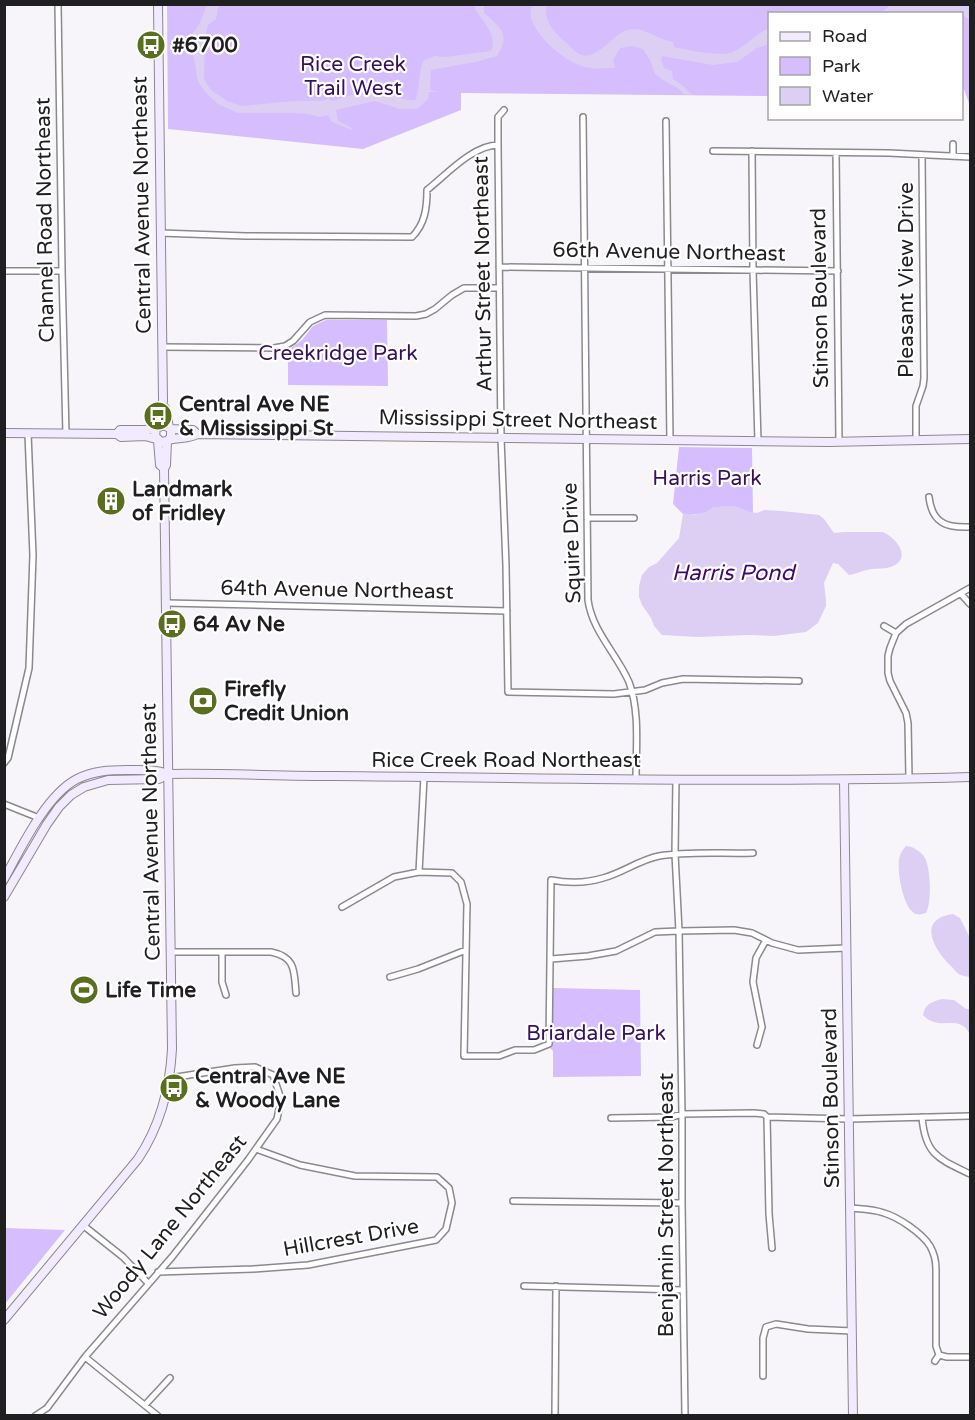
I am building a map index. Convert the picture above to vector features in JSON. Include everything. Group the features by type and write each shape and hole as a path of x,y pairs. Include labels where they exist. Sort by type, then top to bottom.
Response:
{"street":[{"name":"Channel Road Northeast","path":"58,4 66,434"},
{"name":"Central Avenue Northeast","path":"157,427 162,405 158,4"},
{"name":"Arthur Street Northeast","path":"504,110 498,117 498,145 501,438 508,692 614,694 632,692"},
{"name":"Squire Drive","path":"583,117 588,592 590,612 628,680 632,692 636,714 636,779"},
{"path":"666,121 670,441"},
{"path":"953,144 953,156"},
{"path":"160,233 412,237 420,229 427,207 427,190 476,152 491,145 498,145"},
{"path":"713,151 970,157"},
{"path":"752,152 758,442"},
{"name":"Stinson Boulevard","path":"836,153 839,442"},
{"name":"Pleasant View Drive","path":"916,440 916,406 924,378 922,155"},
{"name":"66th Avenue Northeast","path":"499,267 838,271"},
{"path":"4,271 62,271"},
{"path":"162,347 274,348 285,346 293,341 310,322 325,315 416,316 435,309 464,288 499,288"},
{"name":"Central Avenue Northeast","path":"162,405 165,408 170,428"},
{"path":"164,425 170,428 172,435 163,440 154,433 157,427 164,425"},
{"name":"Mississippi Street Northeast","path":"117,434 120,430 145,430 157,427"},
{"name":"Mississippi Street Northeast","path":"170,428 193,430 197,434"},
{"name":"Mississippi Street Northeast","path":"4,433 117,434 121,437 146,436 163,440 193,437 197,434 758,442 970,439"},
{"path":"4,763 8,758 29,668 33,555 28,434"},
{"name":"Central Avenue Northeast","path":"4,1320 84,1226 143,1151 159,1116 170,1078 172,1049 164,468 160,465 163,440"},
{"path":"929,497 931,511 939,520 949,525 970,527"},
{"path":"587,518 634,518"},
{"path":"909,778 909,733 906,713 888,673 888,656 896,633 906,624 970,588"},
{"path":"962,594 970,604"},
{"name":"64th Avenue Northeast","path":"166,603 507,611"},
{"path":"884,626 896,633"},
{"path":"632,692 683,679 799,681"},
{"name":"Rice Creek Road Northeast","path":"4,879 39,818 65,787 87,775 110,770 158,770 168,774 636,779 844,780 970,777"},
{"name":"Rice Creek Road Northeast","path":"4,897 47,824 65,800 84,787 108,780 159,779 168,774"},
{"path":"419,872 424,777"},
{"name":"Benjamin Street Northeast","path":"676,779 675,854 679,931 685,1416"},
{"name":"Stinson Boulevard","path":"844,780 853,1416"},
{"path":"4,804 39,818"},
{"path":"342,907 394,877 419,872 452,873 461,882 467,904 464,1056 499,1056 515,1050 534,1050 549,1044 551,880 558,882 603,878 657,856 753,854"},
{"path":"551,959 616,951 655,932 679,931 734,930 752,933 798,950 846,948"},
{"path":"757,1045 762,1027 753,982 756,958 766,940"},
{"path":"390,977 418,969 466,950"},
{"path":"170,952 271,952 282,954 290,960 296,993"},
{"path":"222,952 222,982 226,995"},
{"name":"Woody Lane Northeast","path":"35,1416 47,1408 85,1357 172,1257 277,1119 281,1099 273,1075 255,1067 170,1078"},
{"path":"611,1118 754,1113 764,1114 767,1117 849,1119 970,1116"},
{"path":"767,1117 772,1248"},
{"path":"922,1117 924,1136 934,1152 946,1162 970,1174"},
{"name":"Hillcrest Drive","path":"159,1272 308,1265 436,1240 446,1229 452,1203 449,1188 437,1177 355,1176 300,1165 256,1149"},
{"path":"513,1202 682,1203"},
{"path":"850,1208 886,1213 912,1229 930,1246 936,1261 936,1346 939,1355"},
{"path":"84,1226 123,1257 148,1283"},
{"path":"524,1286 683,1290"},
{"path":"555,1416 556,1286"},
{"path":"763,1376 766,1327 776,1324 808,1329 852,1331"},
{"path":"939,1355 970,1357"},
{"path":"935,1361 939,1355"},
{"path":"85,1357 158,1416"},
{"path":"145,1405 170,1378"}],"green space":[{"name":"Rice Creek Trail West","path":"167,5 891,5 883,12 768,12 768,96 461,93 461,110 363,149 168,129"},
{"path":"963,15 970,19 970,106 964,89"},
{"name":"Creekridge Park","path":"326,320 387,320 388,386 288,385 288,350 302,340 313,326"},
{"name":"Harris Park","path":"679,447 752,448 753,513 742,509 714,507 706,513 683,514 673,504"},
{"name":"Briardale Park","path":"553,988 640,990 641,1076 553,1077 553,1051 550,1048 553,1043"},
{"path":"4,1228 65,1230 5,1304"}],"water":[{"path":"207,5 219,5 216,19 208,25 205,37 204,79 211,90 227,101 242,106 329,99 332,101 368,92 379,92 415,100 424,60 435,56 446,57 491,51 493,40 491,34 475,9 475,5 484,5 484,13 499,27 504,37 497,56 431,70 430,90 439,92 429,92 428,99 417,109 400,109 375,101 336,110 338,121 352,130 332,122 328,115 319,117 294,113 238,113 218,104 198,82 193,52 193,33"},
{"path":"532,5 547,5 546,14 551,26 574,51 583,55 596,52 616,36 634,29 673,42 674,47 721,54 733,52 768,29 768,44 757,48 737,62 713,65 662,56 664,68 672,71 673,79 692,95 684,94 655,74 643,49 633,46 620,48 613,60 615,68 590,68 567,59 545,40 534,25"},
{"path":"891,5 970,5 970,19 963,15 963,12 883,12"},
{"name":"Harris Pond","path":"714,507 734,507 754,513 764,510 819,515 834,533 883,532 899,545 902,556 895,565 887,568 870,569 849,575 838,564 833,563 824,583 826,606 818,623 806,632 774,636 662,635 654,626 639,597 642,575 649,567 657,563 679,538 683,514 699,514"},
{"path":"906,846 921,853 926,859 930,892 926,913 916,914 911,911 904,898 899,859"},
{"path":"953,914 960,918 970,938 970,977 958,974 934,944 932,928 935,922"},
{"path":"942,999 954,1000 966,1009 970,1009 970,1035 961,1025 936,1022 923,1015 929,1004"}],"place":[{"name":"#6700","path":"151,45"},
{"name":"Central Ave NE & Mississippi St","path":"158,416"},
{"name":"Landmark of Fridley","path":"111,501"},
{"name":"64 Av Ne","path":"172,624"},
{"name":"Firefly Credit Union","path":"203,701"},
{"name":"Life Time","path":"84,990"},
{"name":"Central Ave NE & Woody Lane","path":"174,1088"}]}
